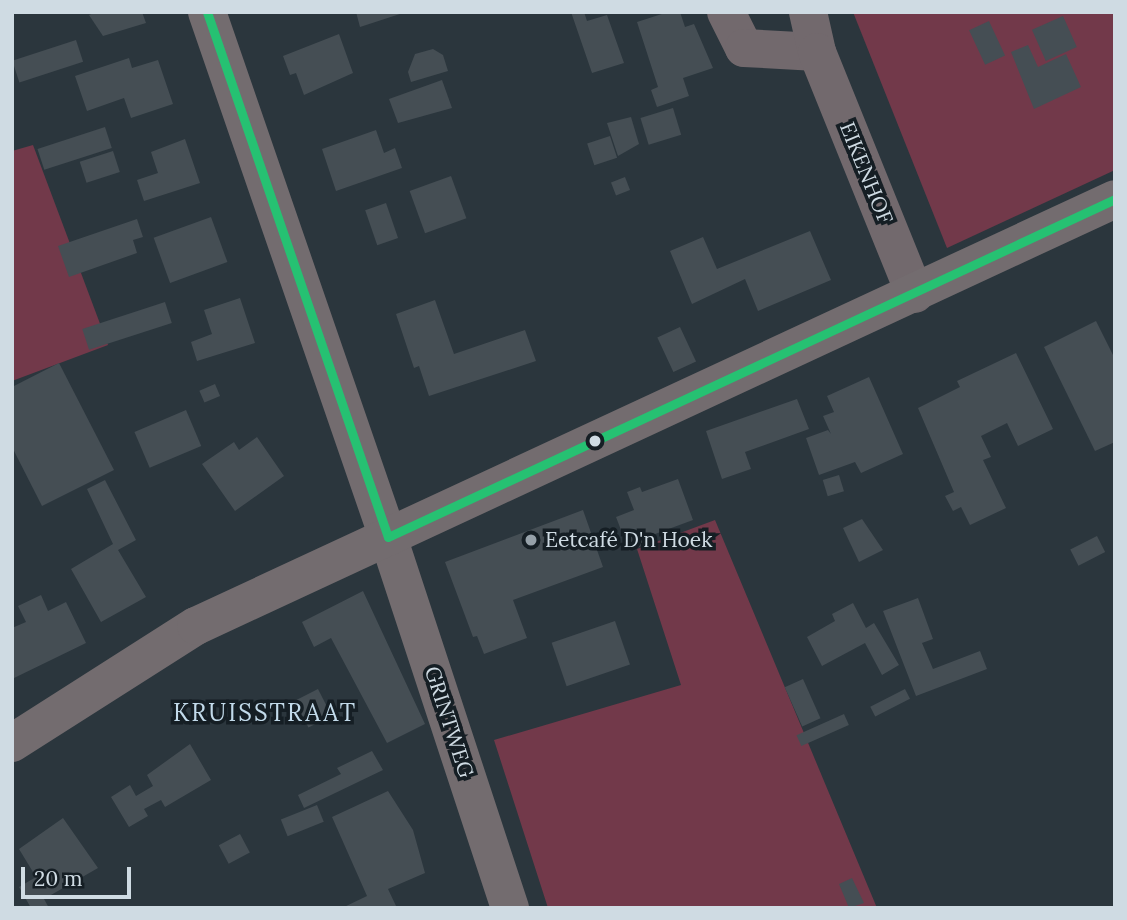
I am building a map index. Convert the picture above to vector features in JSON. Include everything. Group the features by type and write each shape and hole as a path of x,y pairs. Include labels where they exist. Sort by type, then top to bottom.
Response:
{"street":[{"name":"GRINTWEG","path":"207,12 388,537 510,908"},
{"path":"726,12 744,48 817,52"},
{"name":"EIKENHOF","path":"808,12 817,52 915,294"},
{"path":"12,743 196,626 1115,199"}],"shaded area":[{"path":"853,12 1115,12 1115,170 947,248"},
{"path":"33,145 108,345 12,381 12,151"},
{"path":"715,520 877,908 548,908 494,740 681,685 637,549"}],"building":[{"path":"96,12 142,12 146,23 103,36 89,15"},
{"path":"356,12 403,12 403,13 360,27"},
{"path":"571,12 584,12 587,21 607,15 624,63 592,73"},
{"path":"668,12 680,12 685,27 694,24 713,68 683,78 689,96 657,107 651,90 658,87 637,22"},
{"path":"1063,16 1077,47 1046,61 1032,30"},
{"path":"989,21 1005,55 985,65 969,30"},
{"path":"339,34 353,73 304,95 296,73 290,75 283,56"},
{"path":"76,40 83,62 19,83 12,61"},
{"path":"1028,45 1038,67 1066,54 1081,87 1034,109 1011,52"},
{"path":"433,49 443,55 448,71 411,82 408,72 415,54"},
{"path":"129,58 132,68 158,60 173,104 131,118 124,98 87,111 75,76"},
{"path":"442,80 452,108 398,123 389,99"},
{"path":"673,108 681,135 649,145 640,118"},
{"path":"631,117 639,144 618,156 607,123"},
{"path":"105,127 112,148 44,170 37,149"},
{"path":"376,130 384,153 395,148 402,168 336,191 322,149"},
{"path":"610,136 617,158 594,165 587,143"},
{"path":"185,139 200,183 144,201 137,180 158,173 151,152"},
{"path":"113,151 120,172 87,183 80,162"},
{"path":"451,176 466,218 425,233 410,191"},
{"path":"625,177 630,190 616,195 611,182"},
{"path":"386,203 398,238 377,245 365,210"},
{"path":"211,217 227,262 170,283 154,238"},
{"path":"137,219 143,237 133,240 137,253 69,277 58,246"},
{"path":"810,231 831,280 758,311 745,279 692,304 670,251 703,237 717,269"},
{"path":"240,298 255,343 197,361 191,342 212,334 204,310"},
{"path":"435,300 454,354 525,330 536,361 429,396 419,366 414,368 396,314"},
{"path":"165,302 172,323 89,350 82,329"},
{"path":"1096,321 1115,359 1115,442 1095,451 1044,347"},
{"path":"680,327 696,361 673,372 657,338"},
{"path":"1016,353 1053,429 1018,446 1007,423 981,436 991,457 983,460 1006,508 970,525 961,507 953,511 945,496 954,492 918,408 960,387 957,381"},
{"path":"59,363 114,470 42,506 12,447 12,387"},
{"path":"869,377 903,454 861,473 855,462 819,475 806,438 828,430 831,434 823,416 834,412 827,396"},
{"path":"215,384 220,396 204,403 199,391"},
{"path":"797,399 809,429 745,452 751,469 722,479 706,431"},
{"path":"186,410 201,446 150,468 134,432"},
{"path":"257,437 284,476 235,511 202,464 234,442 239,450"},
{"path":"839,475 844,491 828,496 823,480"},
{"path":"678,479 693,520 647,537 649,543 629,551 616,517 634,510 627,492 640,487 642,492"},
{"path":"105,480 136,540 118,550 146,597 101,622 71,569 113,544 87,489"},
{"path":"583,510 603,567 513,600 527,638 484,654 477,636 473,637 445,562"},
{"path":"862,519 883,550 859,562 843,528"},
{"path":"1097,536 1105,552 1078,566 1070,550"},
{"path":"363,591 425,724 387,743 331,638 314,647 302,622"},
{"path":"41,595 48,611 66,602 86,643 12,679 12,628 26,622 18,606"},
{"path":"918,598 933,639 922,643 933,669 980,651 987,669 916,696 883,611"},
{"path":"853,603 866,628 874,623 899,665 882,675 865,643 822,666 807,637 835,621 832,614"},
{"path":"615,621 630,664 567,686 552,643"},
{"path":"803,679 820,718 802,726 785,687"},
{"path":"318,689 332,716 308,728 295,701"},
{"path":"905,689 910,699 875,717 870,707"},
{"path":"844,714 849,725 801,746 796,735"},
{"path":"190,744 211,780 165,807 161,800 144,809 148,816 129,827 111,797 130,785 136,796 153,786 147,775"},
{"path":"372,751 383,770 304,808 298,795 341,774 337,768"},
{"path":"388,791 413,830 425,873 388,889 397,908 342,908 367,896 332,817"},
{"path":"317,805 324,822 288,836 281,820"},
{"path":"63,818 98,868 44,899 49,908 31,908 19,887 36,877 19,849"},
{"path":"240,834 250,853 229,864 219,845"},
{"path":"852,878 864,903 849,908 839,884"}],"transit line":[{"path":"207,12 388,537"},
{"path":"388,537 1115,199"}],"place":[{"name":"Eetcafé D'n Hoek","path":"531,540"}],"district":[{"name":"KRUISSTRAAT","path":"265,713"}]}
